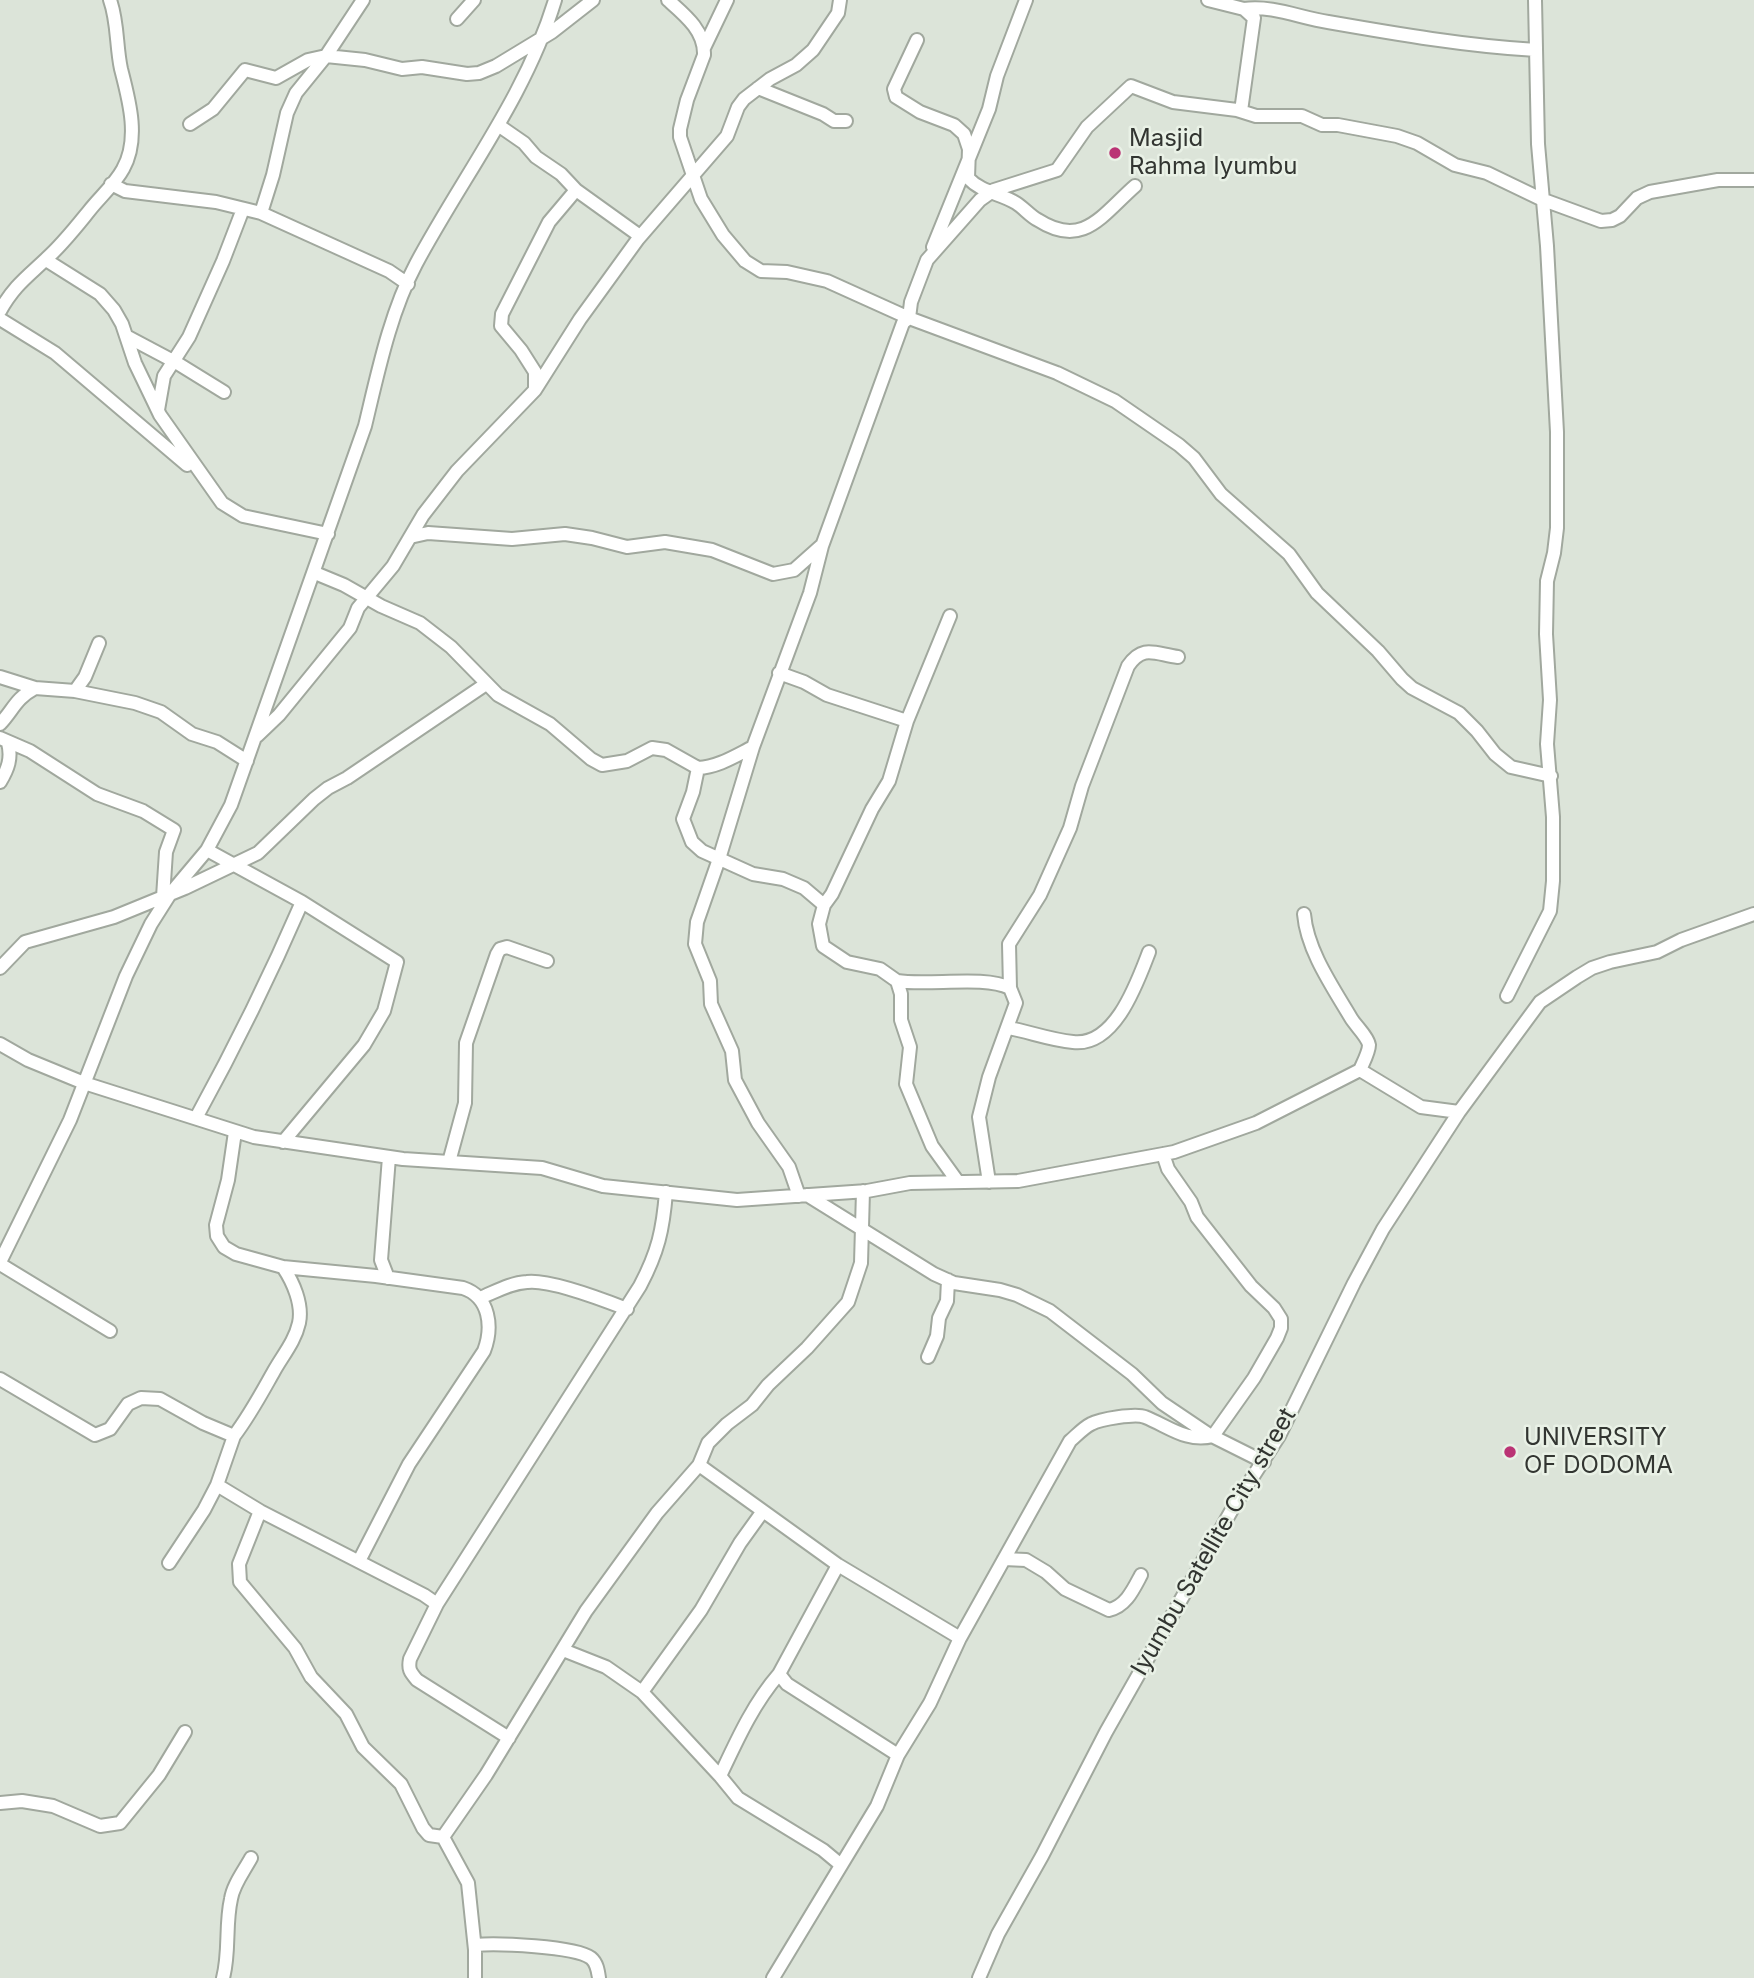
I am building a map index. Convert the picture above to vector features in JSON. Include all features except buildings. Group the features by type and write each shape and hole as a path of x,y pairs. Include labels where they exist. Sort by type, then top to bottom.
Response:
{"street":[{"path":"0,311 10,294 35,267 46,260 123,170 128,158 131,147 131,119 110,0"},
{"path":"261,213 287,113 296,93 326,56 363,0"},
{"path":"457,19 474,0"},
{"path":"110,1331 0,1263 59,1143 126,976 151,924 167,895 207,850 231,805 365,426 379,371 408,284 429,242 517,93 555,0"},
{"path":"190,124 213,109 245,70 276,78 308,60 326,56 365,60 402,69 422,67 467,74 479,73 496,66 540,38 593,0"},
{"path":"668,0 690,20 704,48"},
{"path":"727,0 704,48 680,129 701,200 718,229 745,261 754,268 827,281 909,318 1057,373 1115,401 1179,445 1202,468 1221,494 1289,554 1317,593 1378,651 1412,688 1459,713 1495,754 1511,767 1551,776"},
{"path":"254,739 279,715 351,628 358,608 393,566 423,515 457,471 535,390 580,319 640,236 727,136 738,107 744,99 796,65 813,50 838,13 840,0"},
{"path":"1026,0 997,76 989,109 968,165 927,260 911,302 909,318 904,323 821,546 810,593 753,747 719,859 696,922 695,944 710,981 711,1004 732,1051 735,1080 758,1123 789,1167 803,1196 948,1280 970,1287 1017,1295 1049,1311 1132,1374 1162,1403 1213,1436 1264,1462"},
{"path":"1208,0 1244,9 1259,7 1326,22 1497,48 1536,50"},
{"path":"1507,996 1550,911 1553,881 1551,776 1547,744 1550,700 1546,634 1547,581 1557,528 1557,432 1547,287 1547,246 1541,199 1535,97 1535,0"},
{"path":"1241,111 1254,18 1244,9"},
{"path":"917,40 894,89 896,97 920,112 954,125 964,134 969,149 968,178 989,194 1016,203 1037,220 1058,231 1071,232 1082,231 1135,186"},
{"path":"927,260 980,200 1016,182 1057,170 1087,127 1131,86 1172,102 1241,111 1256,116 1302,116 1322,125 1347,126 1397,136 1417,143 1454,164 1487,173 1541,199 1606,221 1620,216 1637,198 1650,192 1718,180 1754,180"},
{"path":"758,88 834,121 846,121"},
{"path":"498,125 524,143 536,157 561,174 576,190 640,236"},
{"path":"111,184 125,191 216,202 261,213 389,271 408,284"},
{"path":"535,390 535,372 521,349 501,326 502,314 550,222 576,190"},
{"path":"158,411 164,376 194,327 243,209"},
{"path":"46,260 100,294 114,310 158,411 222,503 243,516 328,534"},
{"path":"0,319 55,353 203,478"},
{"path":"128,337 173,360 224,392"},
{"path":"410,537 428,533 512,539 565,534 627,547 665,542 712,551 773,574 794,570 821,546"},
{"path":"315,573 416,621 440,637 486,684 508,702 550,724 603,765 627,761 652,748 666,750 698,768 709,768 753,747"},
{"path":"950,616 907,721 889,781 824,905 819,924 823,946 847,962 880,969 897,981 916,984 998,982 1010,988"},
{"path":"75,691 85,677 99,643"},
{"path":"989,1182 979,1117 989,1077 1016,1003 1010,988 1009,944 1040,895 1070,828 1082,786 1128,666 1135,656 1146,651 1178,657"},
{"path":"779,673 804,682 827,695 907,721"},
{"path":"0,677 35,688 75,691 161,712 192,734 217,742 247,761"},
{"path":"0,968 25,942 114,917 258,853 328,788 486,684"},
{"path":"0,724 13,705 35,688"},
{"path":"4,741 30,751 97,794 143,811 174,830 166,852 167,895"},
{"path":"0,782 7,771 11,754 4,741"},
{"path":"698,768 683,819 692,842 702,851 753,874 783,879 804,888 824,905"},
{"path":"207,850 302,902 397,962 384,1012 364,1045 283,1142"},
{"path":"196,1118 254,1010 302,902"},
{"path":"0,1044 84,1083 235,1132 283,1142 389,1157 542,1168 603,1186 737,1200 863,1191 910,1183 1039,1178 1163,1154 1256,1123 1360,1070 1369,1046 1368,1041 1325,973 1305,932 1304,914"},
{"name":"Iyumbu Satellite City street","path":"979,1978 999,1934 1106,1732 1234,1506 1264,1462 1383,1229 1459,1112 1540,1002 1577,977 1601,965 1657,952 1681,940 1754,914"},
{"path":"449,1162 465,1103 466,1042 497,954 500,949 507,947 547,961"},
{"path":"1009,1028 1075,1043 1100,1036 1129,1002 1149,952"},
{"path":"897,981 901,994 901,1020 910,1047 906,1084 932,1146 958,1182"},
{"path":"1360,1070 1421,1107 1459,1112"},
{"path":"235,1132 228,1180 216,1225 217,1236 224,1247 236,1254 283,1267 463,1288 474,1292 483,1301 489,1337 484,1351 409,1465 359,1561"},
{"path":"772,1978 877,1806 898,1755 930,1703 960,1638 1069,1441 1092,1423 1142,1415 1190,1437 1213,1436 1254,1378 1277,1338 1281,1328 1274,1308 1251,1286 1197,1217 1191,1202 1168,1169 1163,1154"},
{"path":"388,1278 381,1260 389,1157"},
{"path":"443,1837 509,1738 586,1611 657,1513 699,1465 708,1443 752,1405 848,1302 861,1263 863,1191"},
{"path":"509,1738 417,1680 408,1667 410,1659 437,1604 627,1310 652,1263 663,1230 666,1192"},
{"path":"169,1563 217,1485 234,1436 253,1412 293,1341 300,1322 300,1308 292,1281 283,1267"},
{"path":"928,1357 937,1336 939,1318 947,1301 948,1280"},
{"path":"480,1298 516,1283 531,1281 589,1294 627,1310"},
{"path":"0,1379 95,1435 110,1429 128,1404 141,1398 160,1399 203,1423 234,1436"},
{"path":"699,1465 838,1565 960,1638"},
{"path":"217,1485 260,1511 437,1604"},
{"path":"260,1511 239,1564 240,1582 295,1648 311,1677 346,1714 363,1748 401,1784 429,1835 443,1837"},
{"path":"642,1692 701,1610 740,1543 763,1511"},
{"path":"1004,1559 1026,1560 1065,1588 1109,1610 1126,1600 1141,1575"},
{"path":"720,1776 759,1701 779,1674 838,1565"},
{"path":"563,1650 606,1667 642,1692 738,1798 823,1850 841,1865"},
{"path":"779,1674 787,1684 898,1755"},
{"path":"0,1802 22,1801 53,1805 100,1826 120,1824 159,1775 185,1732"},
{"path":"443,1837 468,1883 475,1945 475,1978"},
{"path":"223,1978 231,1896 251,1858"},
{"path":"475,1945 499,1943 573,1952 590,1957 597,1965 599,1978"}],"place":[{"name":"Masjid Rahma Iyumbu","path":"1115,153"},
{"name":"UNIVERSITY OF DODOMA","path":"1510,1452"}]}
